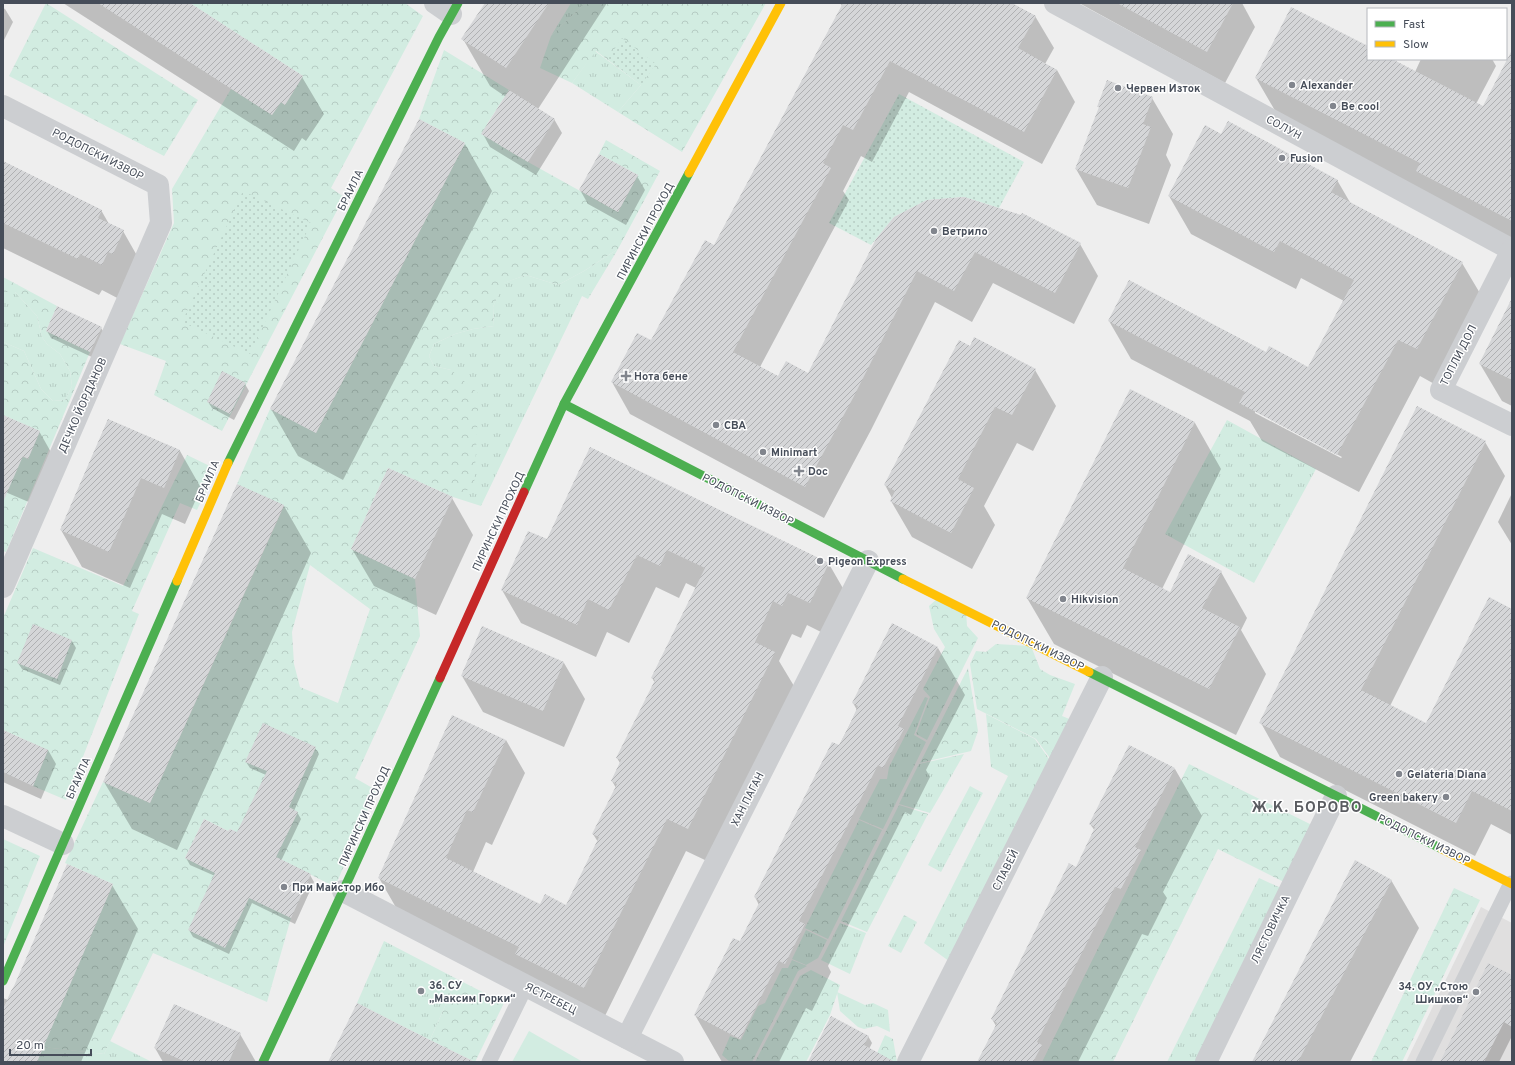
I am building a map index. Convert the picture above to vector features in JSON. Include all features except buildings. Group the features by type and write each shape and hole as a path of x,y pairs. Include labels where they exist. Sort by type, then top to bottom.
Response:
{"street":[{"name":"ПИРИНСКИ ПРОХОД","path":"263,1062 343,891 564,404 782,3"},
{"name":"СОЛУН","path":"1055,3 1512,250"},
{"name":"БРАИЛА","path":"3,981 233,451 448,7"},
{"name":"РОДОПСКИ ИЗВОР","path":"3,106 158,185 161,223"},
{"name":"ДЕЧКО ЙОРДАНОВ","path":"3,587 161,223"},
{"name":"ТОПЛИ ДОЛ","path":"1512,250 1441,390 1512,425"},
{"name":"РОДОПСКИ ИЗВОР","path":"564,404 868,561 1102,677 1511,884"},
{"name":"ХАН ПАГАН","path":"627,1038 868,561"},
{"name":"СЛАВЕЙ","path":"908,1062 1102,677"},
{"name":"ЛЯСТОВИЧКА","path":"1206,1062 1336,796"},
{"path":"3,816 63,844"},
{"name":"ЯСТРЕБЕЦ","path":"343,891 673,1062"}],"lane":[{"path":"1423,1062 1511,884"},
{"path":"489,1062 526,986"}],"shaded area":[{"name":"34. ОУ „Стою Шишков“","path":"1481,907 1512,923 1512,1062 1406,1062"}],"green space":[{"path":"46,3 198,100 164,156 9,76"},
{"path":"190,3 405,3 423,16 331,188 344,197 222,431 154,395 166,361 120,344 174,223 172,189 231,89 272,115 281,102 285,105 303,76"},
{"path":"571,3 585,3 551,36"},
{"path":"585,3 766,3 682,152 618,112 641,85 596,51 572,83 540,68 551,36"},
{"path":"622,38 656,64 641,85 608,59"},
{"path":"444,50 509,90 487,124 501,146 528,162 618,212 638,175 599,154 606,140 660,171 618,249 584,271 558,285 526,275 504,283 493,307 494,326 473,329 455,334 434,344 429,356 434,366 451,370 479,394 474,487 453,497 388,468 351,549 415,579 420,636 355,778 376,790 335,887 276,857 278,852 230,829 228,831 204,819 185,858 224,877 291,918 267,1002 153,953 104,1054 43,1047 113,884 65,863 103,782 150,803 284,506 237,484 270,409 316,433 465,143 419,119","holes":["310,565 370,609 338,703 300,687 294,664 292,632"]},
{"path":"595,51 641,85 618,112 572,83"},
{"path":"899,94 1024,162 999,208 964,197 927,200 894,217 871,245 829,223"},
{"path":"243,191 311,223 250,354 182,322"},
{"path":"618,249 588,299 582,296 481,506 453,497 451,370 434,366 429,356 434,344 455,334 473,329 494,326 493,307 503,283 526,275 558,285 584,271"},
{"path":"3,277 57,306 46,331 90,352 6,552 3,551 3,464 23,457 28,459 40,431 3,415 3,342 24,351 41,389 53,401 65,400 72,386 70,371 60,354 47,344 42,337 37,316 15,292 3,292"},
{"path":"3,292 15,292 37,316 42,337 47,344 60,354 70,371 72,386 65,400 53,401 41,389 24,351 3,342"},
{"path":"1227,420 1316,469 1254,583 1165,534"},
{"path":"187,455 216,469 197,510 180,503 132,611 139,614 66,800 33,786 48,750 3,730 3,618 33,548 123,586"},
{"path":"939,597 966,611 967,626 978,638 927,740 916,734 930,697 923,689 945,647 934,629 929,606"},
{"path":"996,644 1031,646 1040,669 1050,675 1075,684 1062,716 1077,722 1055,765 1036,739 977,709 970,664 976,651 986,652"},
{"path":"968,668 978,731 971,751 920,763"},
{"path":"925,697 928,698 914,735 926,742 883,829 859,819 880,779 887,779 889,767"},
{"path":"986,714 1035,739 1054,766 953,964 924,943 1008,776 991,767"},
{"path":"964,754 930,813 899,804 919,764"},
{"path":"1189,764 1314,826 1286,883 1218,849 1113,1062 1042,1062"},
{"path":"970,786 983,793 941,872 928,865"},
{"path":"899,805 928,814 867,932 841,921"},
{"path":"859,820 882,830 828,939 805,928"},
{"path":"3,839 40,856 3,947"},
{"path":"1259,878 1281,888 1195,1062 1167,1062"},
{"path":"1454,888 1480,900 1402,1062 1371,1062"},
{"path":"904,915 917,922 901,953 888,946"},
{"path":"840,923 866,933 850,974 821,960"},
{"path":"806,930 827,940 818,958 806,965 792,959"},
{"path":"384,941 457,979 430,1040 357,1003"},
{"path":"792,960 807,966 798,971 752,1062 730,1062 722,1055 730,1036 741,1040 758,1006 765,1003 782,968 788,968"},
{"path":"811,970 840,985 830,1015 806,1062 755,1062 800,976"},
{"path":"457,979 504,1003 475,1062 430,1040"},
{"path":"837,992 865,1005 873,1003 888,1010 890,1032 877,1026 864,1029 858,1027 840,1011"},
{"path":"529,1031 583,1062 512,1062"},
{"path":"885,1035 893,1039 897,1062 865,1062 874,1060"},
{"path":"110,1041 152,1062 37,1062 43,1047 104,1054"}],"traffic: fast":[{"path":"228,463 439,37 458,3"},
{"path":"524,492 564,404 689,173"},
{"path":"564,404 903,579"},
{"path":"3,981 177,581"},
{"path":"1089,672 1442,849"},
{"path":"263,1062 440,678"}],"traffic: slow":[{"path":"689,173 781,3"},
{"path":"177,581 228,463"},
{"path":"903,579 1089,672"},
{"path":"1442,849 1512,884"}],"traffic: jam":[{"path":"440,678 524,492"}],"place":[{"name":"Alexander","path":"1292,85"},
{"name":"Червен Изток","path":"1118,88"},
{"name":"Be cool","path":"1333,106"},
{"name":"Fusion","path":"1282,158"},
{"name":"Ветрило","path":"934,231"},
{"name":"Нота бене","path":"626,376"},
{"name":"CBA","path":"716,425"},
{"name":"Minimart","path":"763,452"},
{"name":"Doc","path":"799,471"},
{"name":"Pigeon Express","path":"820,561"},
{"name":"Hikvision","path":"1063,599"},
{"name":"Gelateria Diana","path":"1399,774"},
{"name":"Green bakery","path":"1446,797"},
{"name":"При Майстор Ибо","path":"284,887"},
{"name":"36. СУ „Максим Горки“","path":"421,991"},
{"name":"34. ОУ „Стою Шишков“","path":"1476,992"}],"district":[{"name":"Ж.К. БОРОВО","path":"1307,807"}]}
